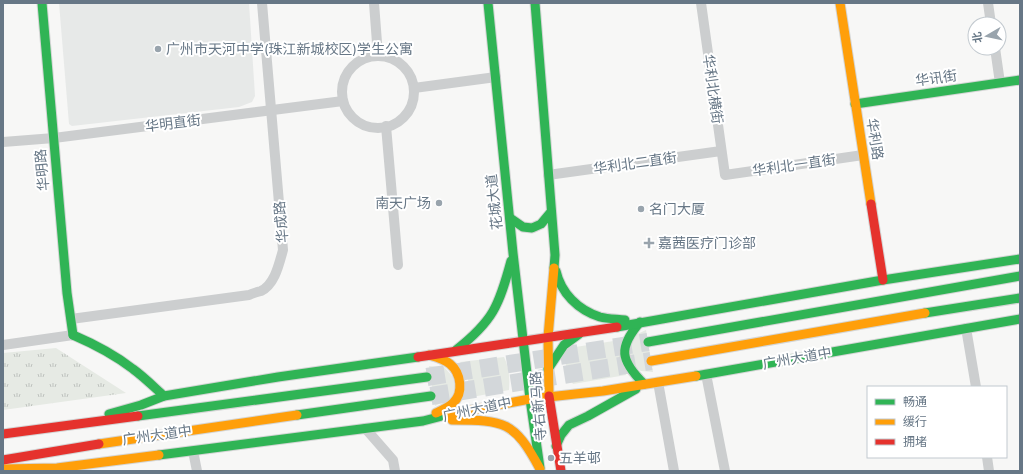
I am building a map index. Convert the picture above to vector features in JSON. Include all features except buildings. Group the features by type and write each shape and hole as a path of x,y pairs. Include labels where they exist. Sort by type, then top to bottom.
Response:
{"main road":[{"name":"华明路","path":"42,3 70,319 73,335"},
{"name":"花城大道","path":"488,3 513,252 530,399"},
{"path":"535,3 551,212 559,284 567,295 577,304 600,317 640,322"},
{"name":"华利路","path":"840,3 883,280"},
{"name":"华讯街","path":"855,104 1020,80"},
{"path":"510,218 523,228 531,229 543,223 551,212"},
{"path":"456,350 477,333 490,318 501,298 513,252"},
{"path":"507,403 518,396 524,388 538,364 548,337 555,255"},
{"name":"广州大道中","path":"66,426 141,405 164,396 456,350 580,333 883,280 1020,259"},
{"path":"648,342 1020,276"},
{"name":"广州大道中","path":"651,361 936,311 1020,298"},
{"name":"广州大道中","path":"3,469 58,468 423,421 530,399 604,391 1020,319"},
{"path":"556,446 561,435 569,425 588,416 644,384 629,368 624,350 625,342 628,336 640,322"},
{"path":"530,399 538,384 564,345 580,333"},
{"path":"73,335 108,352 128,365 164,396"},
{"name":"寺右新马路","path":"548,337 549,396 561,471"},
{"path":"423,421 453,403 458,398 460,390 459,376 455,369 441,359 429,355"},
{"name":"广州大道中","path":"3,434 427,376"},
{"name":"广州大道中","path":"3,460 121,440 431,396"},
{"name":"寺右新马路","path":"530,399 541,470"},
{"path":"423,421 478,420 492,421 503,424 513,430 521,439 541,470"}],"street":[{"name":"华成路","path":"70,319 249,294 262,290 272,282 283,250 262,3"},
{"path":"374,3 378,56"},
{"name":"华利北横街","path":"701,3 725,175"},
{"path":"988,3 990,16"},
{"path":"370,56 393,59 403,65 410,74 414,88 414,98 410,109 402,119 392,125 381,128 369,126 358,121 349,113 343,101 342,90 345,79 351,69 360,61 370,56"},
{"path":"996,56 1000,83"},
{"path":"414,88 496,77"},
{"name":"华明直街","path":"3,142 54,138 343,101"},
{"path":"386,126 398,264"},
{"name":"华利北二直街","path":"548,175 722,151"},
{"name":"华利北一直街","path":"725,175 863,155"},
{"path":"966,328 976,386"},
{"path":"3,345 73,335"},
{"path":"706,374 725,471"},
{"path":"658,382 674,471"},
{"path":"365,428 394,460 395,471"},
{"path":"193,451 196,471"},
{"path":"987,458 990,471"}],"shaded area":[{"name":"广州市天河中学(珠江新城校区)学生公寓","path":"59,3 249,3 255,96 252,102 239,107 72,126 69,124"}],"green space":[{"path":"646,330 653,372 641,371 634,366 629,350 635,335"},
{"path":"620,340 620,362 626,375 573,384 566,366 566,358 569,348"},
{"path":"56,348 126,393 3,410 3,353"},
{"path":"504,357 509,373 509,390 467,398 467,374 460,362"},
{"path":"429,366 444,367 453,377 455,388 451,398 435,406"}],"tunnel":[{"path":"427,377 648,342"},
{"path":"431,396 651,361"}],"traffic: fast":[{"path":"42,3 67,293 73,335"},
{"path":"488,3 513,253 530,399"},
{"path":"535,3 555,255 554,268"},
{"path":"855,104 1020,80"},
{"path":"510,218 523,227 532,228 541,224 551,212"},
{"path":"617,327 883,280 1020,259"},
{"path":"456,350 479,330 493,312 503,290 511,261"},
{"path":"556,271 558,279 566,293 572,300 585,310 600,317 625,320"},
{"path":"648,342 1020,276"},
{"path":"925,313 1020,298"},
{"path":"696,376 1020,319"},
{"path":"640,322 628,339 625,347 625,354 626,361 630,368 644,384"},
{"path":"548,369 564,345 579,334"},
{"path":"73,335 119,359 141,375 164,396"},
{"path":"109,414 141,405 164,396 278,377 418,357"},
{"path":"138,416 427,377"},
{"path":"556,446 561,435 569,425 636,389"},
{"path":"297,415 431,396"},
{"path":"530,399 540,468"},
{"path":"159,455 423,421 450,414"}],"traffic: slow":[{"path":"840,3 871,204"},
{"path":"549,396 548,337 554,268"},
{"path":"651,361 925,313"},
{"path":"429,355 443,359 450,364 457,372 460,383 459,394 453,403 436,413"},
{"path":"450,414 530,399 603,391 696,376"},
{"path":"99,444 297,415"},
{"path":"452,420 484,421 506,426 515,432 523,441 540,469"},
{"path":"3,469 57,468 159,455"}],"traffic: jam":[{"path":"871,204 883,280"},
{"path":"418,357 617,327"},
{"path":"549,396 561,471"},
{"path":"3,434 138,416"},
{"path":"3,460 99,444"}],"place":[{"name":"广州市天河中学(珠江新城校区)学生公寓","path":"158,49"},
{"name":"南天广场","path":"439,203"},
{"name":"名门大厦","path":"641,209"},
{"name":"嘉茜医疗门诊部","path":"649,243"},
{"name":"五羊邨","path":"551,458"}]}
